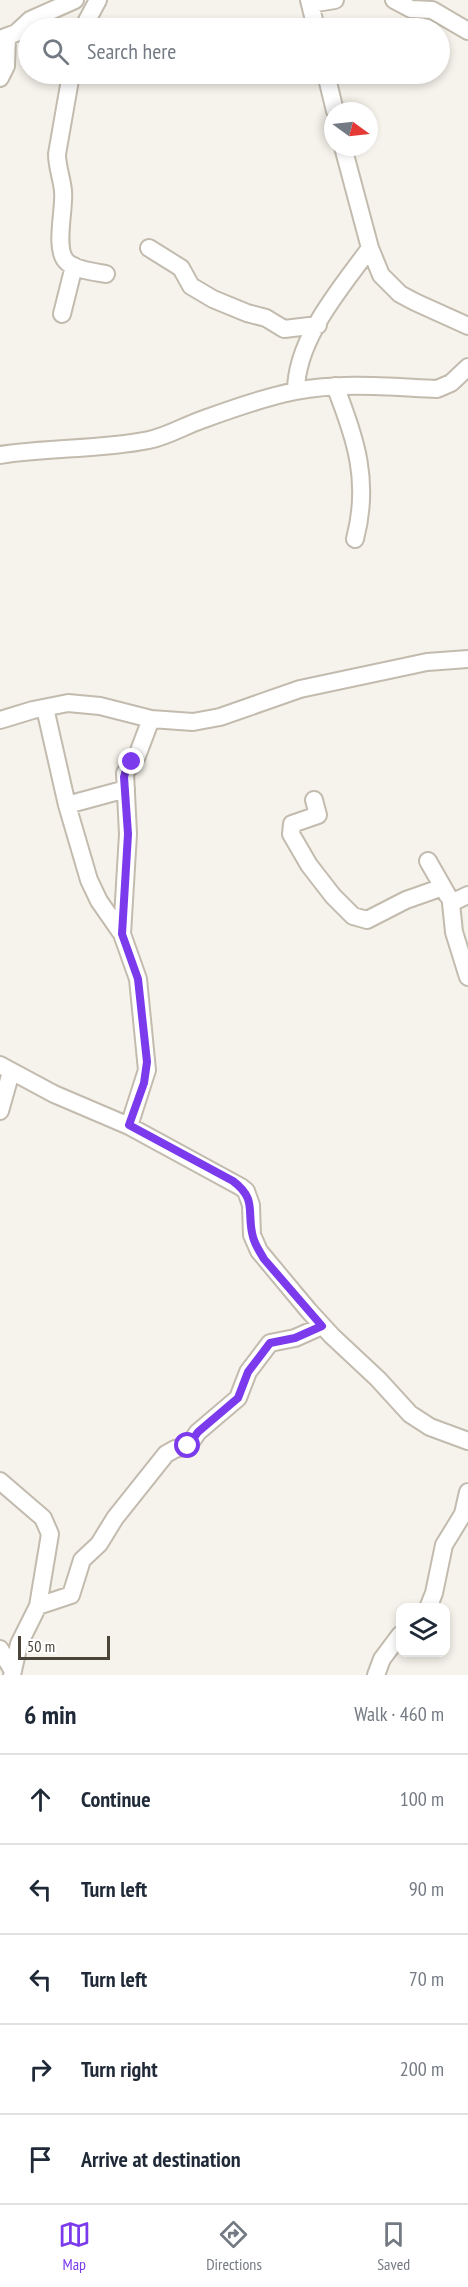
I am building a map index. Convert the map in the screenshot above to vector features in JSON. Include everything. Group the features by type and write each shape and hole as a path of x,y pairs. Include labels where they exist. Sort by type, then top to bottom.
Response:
{"street":[{"path":"34,18 75,0"},
{"path":"88,18 98,0"},
{"path":"314,18 310,2 335,0"},
{"path":"394,0 411,9 432,10 446,18"},
{"path":"450,20 468,31"},
{"path":"0,78 6,66 4,38 18,32"},
{"path":"68,84 57,154 57,165 63,189 60,231 63,257 74,266 106,274"},
{"path":"328,84 333,102"},
{"path":"345,156 370,248 381,275 400,294 468,326"},
{"path":"149,248 181,268 190,286 213,299 266,318 284,329 318,325"},
{"path":"296,391 300,359 333,300 370,248"},
{"path":"62,314 74,266"},
{"path":"0,455 30,450 62,450 128,444 153,439 214,415 296,391 335,386 437,389 451,383 468,367"},
{"path":"335,386 356,445 362,496 360,520 355,539"},
{"path":"0,720 68,704 99,706 151,719 193,722 220,717 300,689 427,662 468,659"},
{"path":"45,708 67,805 89,880 99,901 122,934 138,979 147,1062 144,1083 129,1125"},
{"path":"122,934 128,834 125,773 137,756 151,719"},
{"path":"67,805 126,789"},
{"path":"314,800 318,815 292,824 291,834 333,896 353,916 367,920 406,900 468,895"},
{"path":"428,861 447,895 454,932 468,977"},
{"path":"0,1111 6,1068 54,1094 129,1125 233,1181 246,1191 251,1205 252,1235 259,1251 322,1326 417,1419 437,1430 468,1441"},
{"path":"38,1606 71,1595 82,1560 99,1544 115,1518 160,1460 171,1451 190,1445 198,1432 238,1398 248,1372 266,1347 272,1342 295,1338 322,1326"},
{"path":"0,1481 34,1509 43,1518 49,1530 48,1558 38,1606 19,1644 12,1673"},
{"path":"430,1603 444,1545 464,1514 468,1492"},
{"path":"376,1675 382,1659 396,1640"},
{"path":"0,1649 12,1673"}],"route":[{"path":"132,762 124,777 128,834 122,934 138,979 147,1070 129,1125 233,1181 246,1191 251,1205 252,1235 255,1244 264,1259 322,1326 295,1338 270,1343 248,1372 238,1398 198,1432 188,1446"}]}
